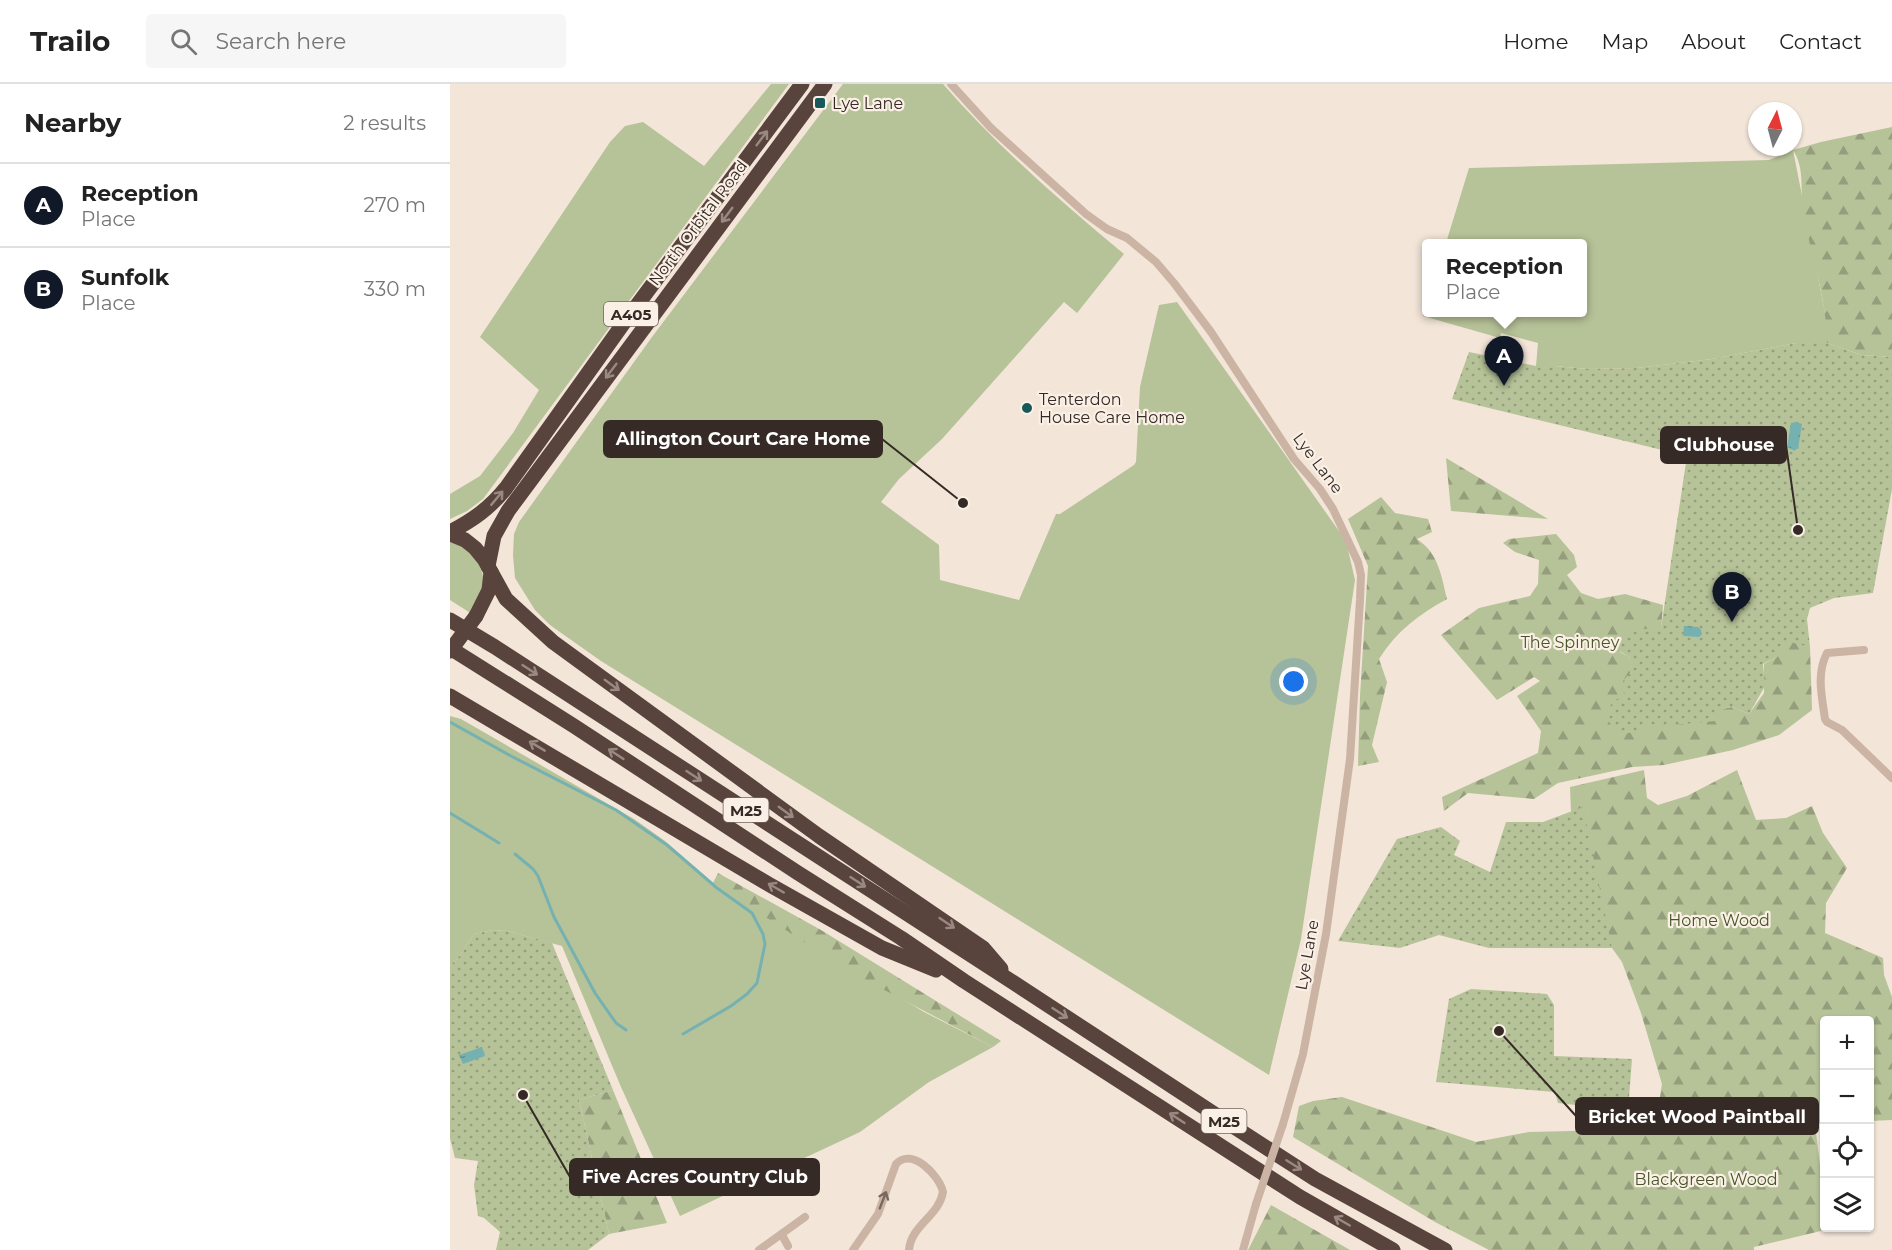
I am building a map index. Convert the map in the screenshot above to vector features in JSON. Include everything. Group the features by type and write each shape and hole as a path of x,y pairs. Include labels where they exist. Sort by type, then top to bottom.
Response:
{"highway":[{"name":"North Orbital Road","path":"450,533 473,520 493,504 623,324 802,84"},
{"name":"North Orbital Road","path":"450,649 476,616 489,590 489,569 494,536 508,511 825,84"},
{"path":"450,533 469,543 489,569"},
{"name":"M25","path":"489,569 506,599 553,642 819,836 983,948 1011,981"},
{"name":"M25","path":"450,620 1315,1179 1445,1250"},
{"name":"M25","path":"450,649 574,726 1300,1197 1393,1250"},
{"name":"M25","path":"450,696 770,885 882,948 964,981"}],"street":[{"name":"Lye Lane","path":"951,84 991,128 1086,214 1107,229 1127,238 1156,262 1174,283 1211,332 1294,459 1325,495 1358,562 1360,600 1350,759 1326,934 1303,1054 1244,1250"},
{"path":"1864,650 1827,653 1821,669 1825,719 1842,730 1892,778"},
{"path":"853,1250 878,1214 896,1164 902,1158 920,1162 938,1178 943,1192 938,1207 914,1233 909,1250"},
{"path":"759,1250 805,1217"},
{"path":"782,1235 788,1246"}],"green space":[{"path":"771,84 789,84 483,499 467,511 450,519 450,494 480,476 513,433 539,390 480,337 610,142 625,126 643,122 704,166"},
{"path":"843,84 943,84 1030,173 1124,254 1077,313 1064,302 942,439 899,479 881,502 939,545 940,580 1019,600 1056,514 1060,514 1136,462 1140,387 1159,305 1177,302 1346,541 1355,580 1301,939 1269,1075 601,661 550,625 535,610 515,578 514,534 519,522 652,337"},
{"path":"1892,127 1892,357 1862,355 1827,343 1824,309 1806,227 1801,172 1796,156 1802,156 1802,147"},
{"path":"1779,156 1794,156 1827,323 1827,343 1796,343 1712,359 1637,368 1587,369 1536,366 1538,343 1501,333 1500,338 1426,317 1587,317 1587,239 1447,239 1469,168 1769,160"},
{"path":"1796,343 1827,343 1862,355 1892,357 1892,489 1873,593 1834,598 1810,608 1807,619 1810,647 1790,642 1777,657 1763,664 1765,686 1749,714 1732,707 1722,709 1715,721 1640,728 1630,733 1622,733 1610,723 1608,716 1609,708 1614,701 1624,696 1623,681 1632,670 1629,657 1618,650 1626,630 1661,628 1687,456 1452,399 1469,352 1536,366 1587,369 1637,368 1712,359"},
{"path":"1446,458 1548,519 1451,511"},
{"path":"1381,497 1395,513 1428,519 1432,532 1417,539 1435,558 1447,599 1409,624 1379,659 1387,682 1372,745 1379,762 1358,766 1368,566 1348,519"},
{"name":"The Spinney","path":"1556,534 1574,555 1577,567 1567,575 1581,593 1598,599 1625,594 1663,605 1661,630 1628,633 1620,652 1629,657 1633,672 1722,709 1732,707 1749,714 1764,693 1764,664 1777,657 1783,641 1794,638 1810,647 1812,710 1779,735 1733,750 1664,765 1632,767 1558,783 1534,799 1468,793 1444,811 1442,797 1538,753 1541,731 1517,696 1540,681 1534,677 1497,700 1441,635 1479,608 1530,596 1538,584 1539,560 1515,552 1503,543 1509,539"},
{"path":"450,542 468,551 483,574 483,587 472,614 450,600"},
{"path":"450,716 461,719 634,819 665,841 713,883 924,1012 993,1047 929,1082 860,1132 680,1216 621,1087 562,946 507,931 493,930 474,934 450,966"},
{"path":"1644,770 1647,798 1658,805 1687,796 1737,770 1756,820 1786,818 1812,806 1823,833 1847,868 1826,903 1825,933 1883,958 1884,975 1892,997 1892,1120 1874,1121 1874,1016 1820,1016 1820,1123 1815,1124 1820,1165 1820,1231 1754,1247 1754,1250 1489,1250 1435,1222 1293,1137 1299,1106 1313,1101 1342,1097 1476,1142 1529,1132 1655,1129 1662,1084 1641,1013 1622,962 1612,948 1571,812 1570,787"},
{"path":"1583,807 1612,948 1489,948 1439,935 1400,948 1338,941 1397,839 1441,827 1460,841 1454,855 1490,872 1506,822 1543,822"},
{"path":"718,873 821,930 1001,1041 993,1047 852,973 713,883"},
{"path":"493,930 507,931 552,943 613,1090 579,1100 609,1234 588,1250 496,1250 500,1232 484,1218 478,1216 474,1185 478,1161 455,1158 450,1138 450,966 474,934"},
{"path":"1471,989 1547,994 1554,1005 1554,1056 1632,1059 1628,1111 1558,1103 1555,1092 1436,1082 1449,999"},
{"path":"613,1090 667,1223 609,1234 579,1100"},
{"path":"1271,1205 1350,1250 1248,1250"}],"water":[{"path":"1791,423 1802,424 1798,449 1795,451 1787,447"},
{"path":"1684,626 1698,627 1702,634 1699,637 1683,636"},
{"path":"482,1047 485,1056 463,1064 459,1055"}],"waterway":[{"path":"450,722 616,810 667,845 717,888 752,913 763,934 765,944 757,983 731,1006 683,1034"},
{"path":"450,813 499,843"},
{"path":"515,854 538,876 554,917 595,993 616,1023 626,1030"}],"place":[{"name":"Lye Lane","path":"820,103"},
{"name":"Reception","path":"1504,386"},
{"name":"Tenterdon House Care Home","path":"1027,408"},
{"name":"Allington Court Care Home","path":"963,503"},
{"name":"Clubhouse","path":"1798,530"},
{"name":"Sunfolk","path":"1732,622"},
{"name":"Bricket Wood Paintball","path":"1499,1031"},
{"name":"Five Acres Country Club","path":"523,1095"}],"park label":[{"name":"Home Wood","path":"1719,920"},
{"name":"Blackgreen Wood","path":"1706,1179"}]}
